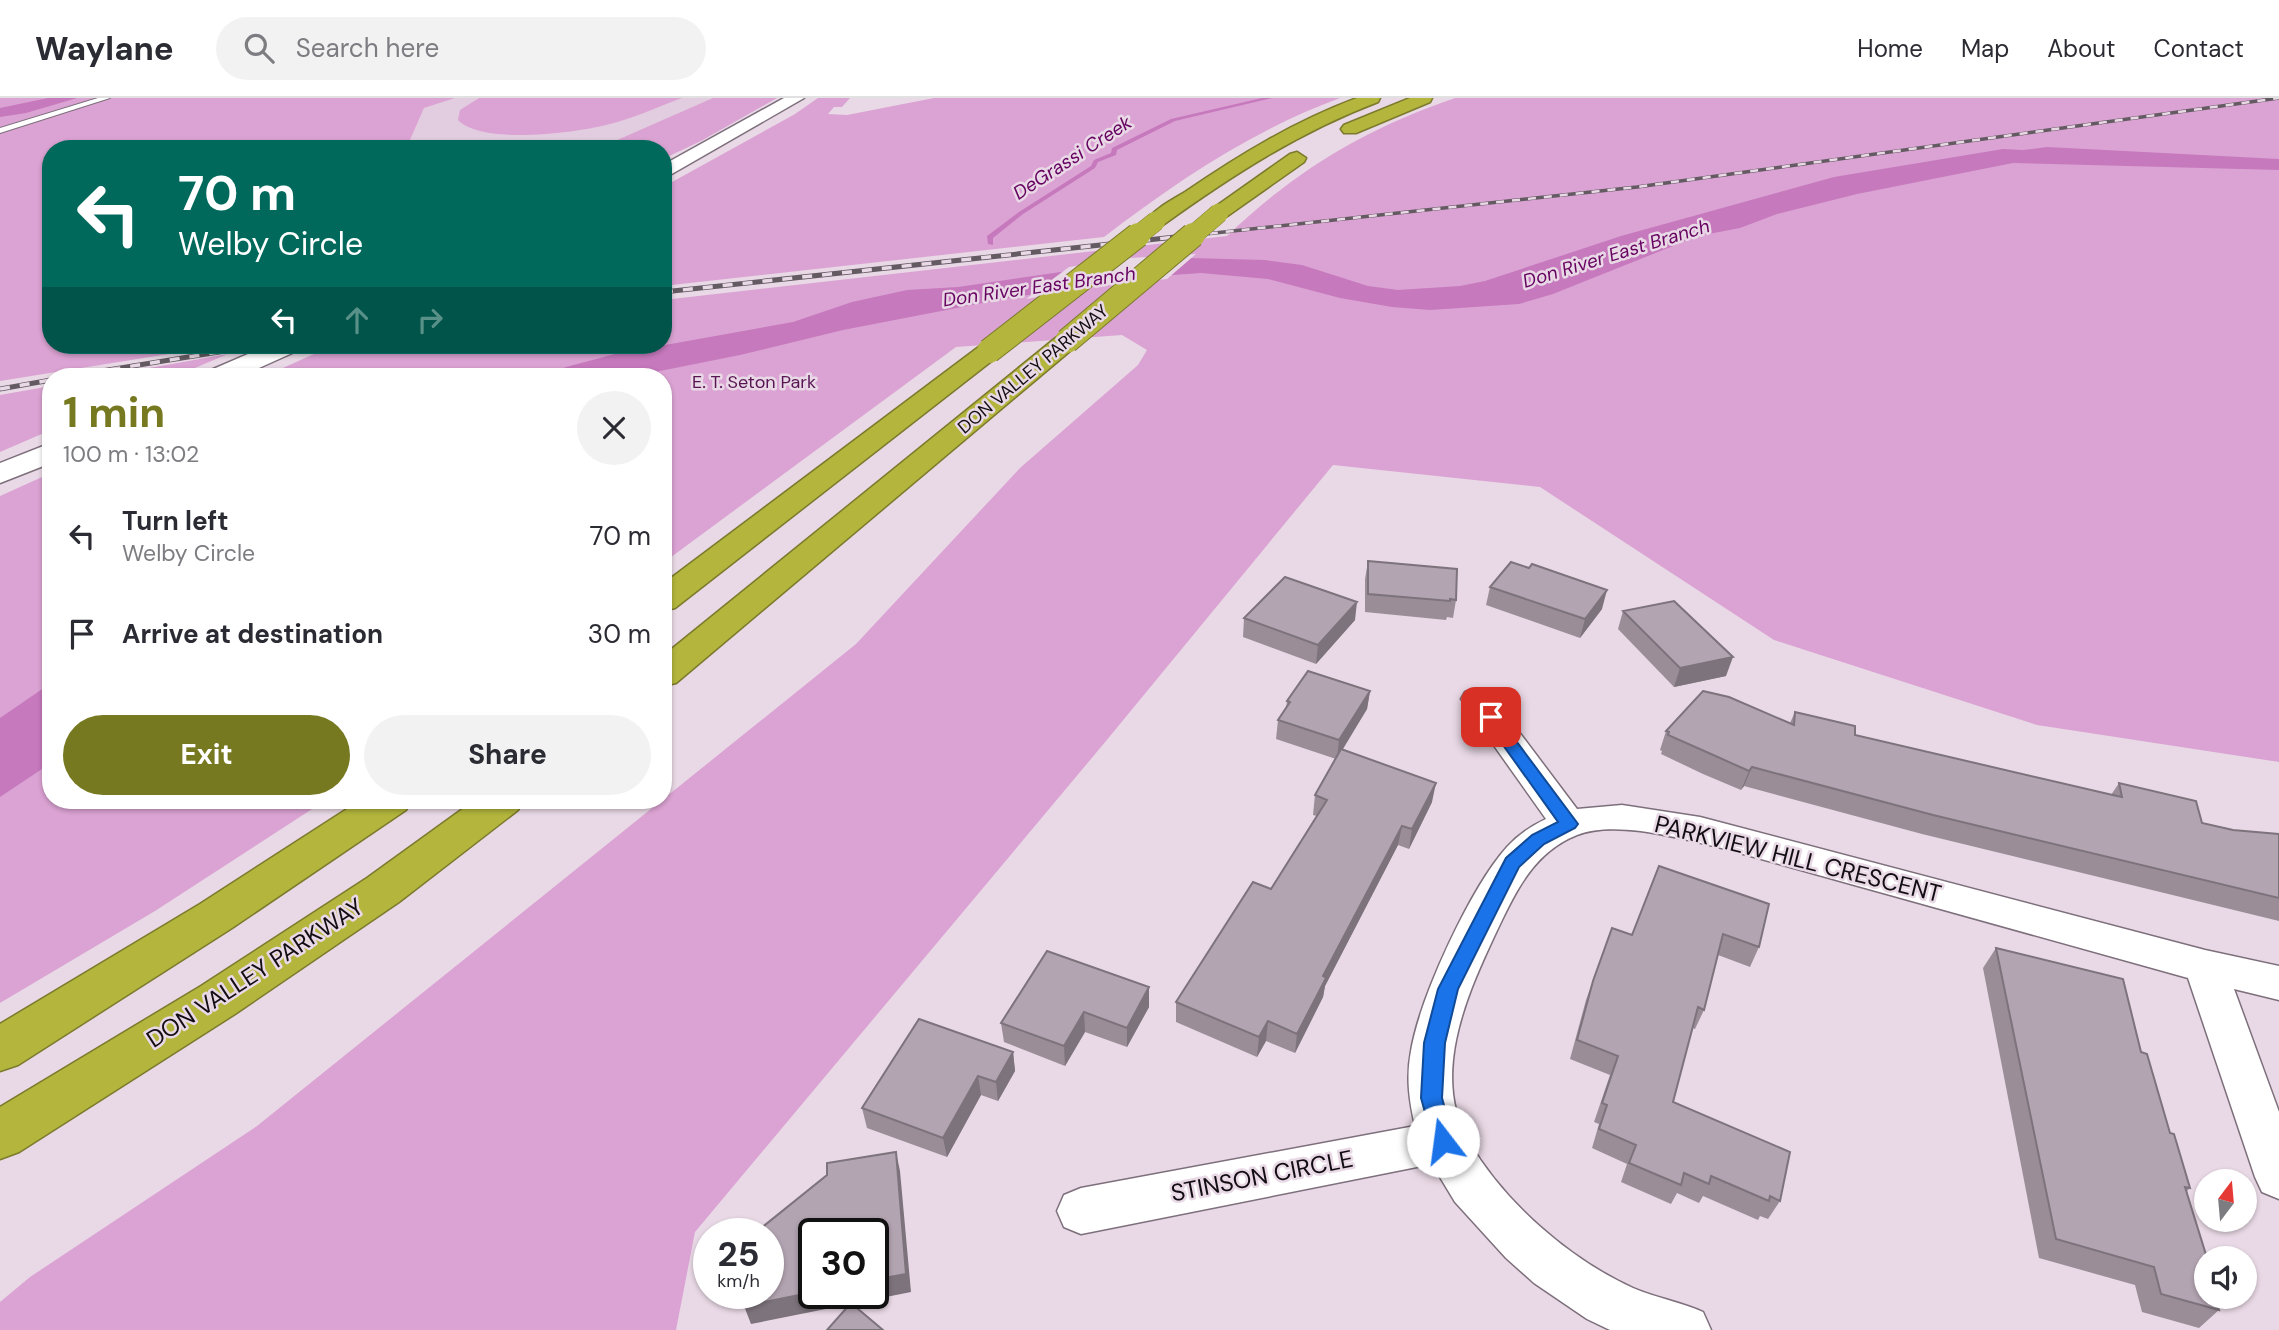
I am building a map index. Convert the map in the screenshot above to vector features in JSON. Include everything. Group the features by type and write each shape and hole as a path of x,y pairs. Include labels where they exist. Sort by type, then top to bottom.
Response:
{"highway":[{"name":"DON VALLEY PARKWAY","path":"672,594 1218,176 1283,137 1372,98"},
{"path":"1333,138 1378,115 1424,98"},
{"name":"DON VALLEY PARKWAY","path":"672,668 1219,213 1255,185 1311,149"},
{"path":"0,1050 216,916 377,809"},
{"name":"DON VALLEY PARKWAY","path":"0,1135 218,1000 361,905 491,809"}],"main road":[{"path":"672,168 796,98"},
{"path":"238,368 270,354"},
{"path":"0,474 42,456"}],"street":[{"path":"1477,699 1569,824"},
{"name":"PARKVIEW HILL CRESCENT","path":"1685,1330 1659,1324 1604,1300 1549,1263 1509,1228 1467,1183 1443,1141 1431,1098 1434,1043 1448,989 1512,862 1538,839 1569,824 1597,819 1666,822 2204,966 2279,983"},
{"path":"2204,966 2279,1177"},
{"name":"STINSON CIRCLE","path":"1081,1211 1443,1141"}],"lane":[{"path":"0,131 106,98"}],"shaded area":[{"path":"455,98 777,98 701,141 410,140 424,108"}],"green space":[{"path":"0,98 455,98 424,108 410,140 42,140 42,354 169,354 81,368 42,368 42,374 0,381"},
{"path":"479,98 682,98 606,125 551,134 507,135 470,128 458,120 460,110"},
{"path":"713,98 777,98 672,155 672,140 617,140"},
{"path":"818,98 850,98 842,107 834,107 828,114 847,115 934,98 1340,98 1277,125 1217,158 1104,237 672,285 672,182 795,114"},
{"name":"E. T. Seton Park","path":"1455,98 2279,98 2279,762 2037,725 1774,640 1540,487 1333,465 707,1218 693,1218 693,1242 676,1330 0,1330 0,1302 30,1277 257,1126 651,809 672,809 672,792 856,644 1020,468 1138,365 1147,350 1122,335 956,347 672,556 672,368 283,368 314,354 672,354 672,299 1227,236 1253,212 1306,172 1333,154 1391,123"},
{"path":"228,354 195,368 149,368"},
{"path":"42,388 42,434 0,452 0,395"},
{"path":"42,477 42,809 312,809 155,911 0,1003 0,496"}],"water":[{"path":"48,98 77,98 26,113 0,117 0,108"},
{"name":"Don River East Branch","path":"2047,147 2279,159 2279,170 2013,163 1857,194 1777,214 1740,228 1698,236 1553,294 1519,304 1430,310 1392,307 1340,298 1268,279 1201,273 1099,283 993,301 843,330 672,369 563,368 615,354 672,354 672,344 793,322 852,302 907,290 958,287 1130,262 1190,258 1265,260 1302,265 1368,286 1398,290 1460,286 1485,281 1621,236 1834,177 2003,149"},
{"path":"42,689 42,769 0,797 0,718"}],"pier":[{"path":"1196,254 1167,279 1100,286 1026,299 1069,267 1130,258"}],"building":[{"path":"1368,561 1457,569 1456,600 1368,594"},
{"path":"1511,562 1529,568 1532,564 1607,590 1585,619 1490,587"},
{"path":"1285,577 1357,602 1318,645 1244,618"},
{"path":"1674,601 1733,657 1680,668 1623,611"},
{"path":"1308,671 1370,691 1339,740 1278,720 1290,702 1287,701"},
{"path":"1703,691 1729,697 1794,725 1795,712 1855,726 1855,735 2117,796 2122,797 2119,783 2196,801 2202,823 2233,830 2279,834 2279,898 1933,815 1752,767 1749,771 1668,735 1669,732 1666,731"},
{"path":"1341,749 1436,783 1412,829 1402,826 1323,976 1326,978 1297,1034 1268,1021 1259,1037 1176,1002 1253,882 1271,889 1327,800 1315,795"},
{"path":"1659,866 1769,904 1759,947 1723,934 1704,1010 1698,1007 1673,1102 1790,1152 1780,1201 1770,1196 1769,1201 1711,1176 1709,1184 1684,1173 1681,1185 1629,1163 1636,1145 1599,1129 1607,1105 1602,1103 1618,1056 1577,1040 1593,981 1612,928 1632,935"},
{"path":"1996,948 2123,979 2141,1052 2147,1054 2170,1133 2174,1134 2190,1188 2185,1187 2194,1216 2194,1232 2199,1232 2203,1246 2194,1246 2194,1303 2161,1294 2154,1267 2056,1239"},
{"path":"1047,951 1149,987 1127,1028 1084,1012 1064,1046 1001,1023"},
{"path":"919,1019 1013,1052 996,1082 978,1076 943,1138 862,1108"},
{"path":"896,1152 906,1274 889,1277 889,1218 798,1218 798,1295 784,1298 784,1218 774,1218 827,1175 827,1163"},
{"path":"846,1309 858,1309 883,1330 827,1330"}],"waterway":[{"name":"DeGrassi Creek","path":"991,244 989,237 1093,167 1096,161 1114,154 1114,149 1173,120 1269,98"}],"railway":[{"path":"1178,237 1637,187 2279,98"},
{"path":"672,291 1194,235"},
{"path":"120,368 207,354"},
{"path":"0,389 42,382"}],"route":[{"path":"1443,1141 1431,1098 1434,1043 1448,989 1512,862 1538,839 1569,824 1491,717"}]}
